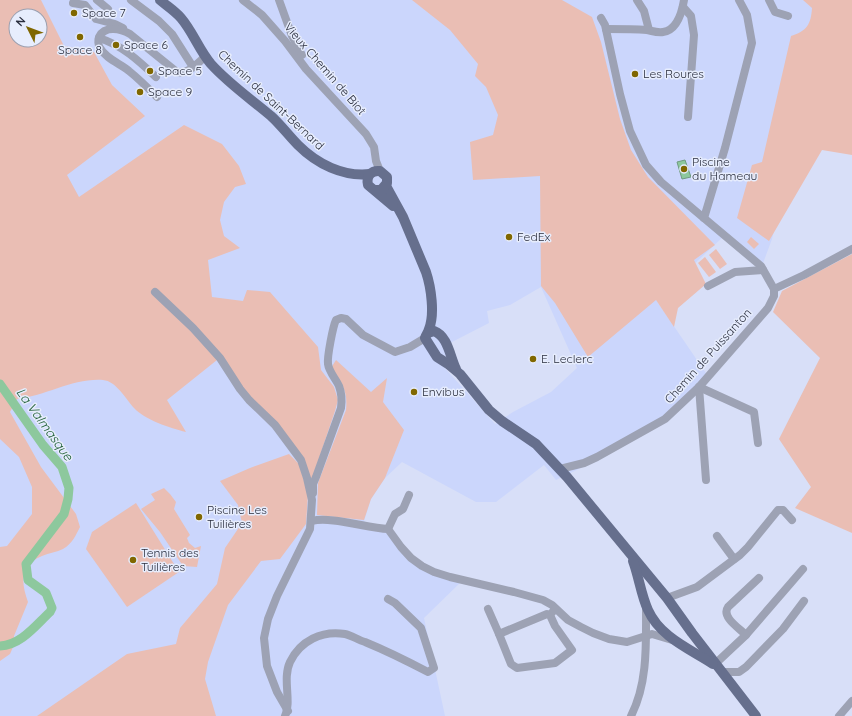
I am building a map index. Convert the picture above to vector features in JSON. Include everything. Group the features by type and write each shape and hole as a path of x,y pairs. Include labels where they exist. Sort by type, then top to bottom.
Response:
{"main road":[{"name":"Chemin de Saint-Bernard","path":"160,0 181,18 205,57 235,88 272,118 307,153 322,163 343,172 372,188 389,202 403,217"},
{"name":"Chemin de Saint-Bernard","path":"343,172 362,175 375,172"},
{"path":"375,172 387,177 386,186 381,190 372,188 368,179 375,172"},
{"name":"Chemin de Saint-Bernard","path":"386,186 403,217 420,255 429,281 432,315 428,339"},
{"name":"Chemin de Saint-Bernard","path":"432,315 439,333 448,347 446,356"},
{"path":"439,333 434,331 428,339 437,357 446,356 448,364 460,374 489,410 536,444 560,469 667,598 756,716"},
{"path":"631,555 646,603 654,621 677,642 719,668"},
{"path":"646,603 649,595 658,587"},
{"path":"677,642 687,641 692,633"}],"street":[{"path":"97,0 108,9"},
{"path":"131,0 159,21 172,34 193,67"},
{"name":"Vieux Chemin de Biot","path":"244,0 262,15 285,41 306,69 319,81 370,139 374,147 376,161 375,172"},
{"path":"279,0 297,48 319,81"},
{"path":"637,0 644,11 648,30"},
{"path":"704,218 725,148 752,43 747,15 739,0"},
{"path":"769,0 775,12 788,16"},
{"path":"73,2 85,5 96,19 118,25 177,72 186,72 205,57"},
{"path":"606,29 648,30 661,33 668,30 675,24 681,15 684,3"},
{"path":"684,3 691,16 694,35 688,116"},
{"path":"601,18 606,29 621,100 630,131 635,144 653,175 745,252 763,270 774,289 804,275 852,249"},
{"path":"130,34 119,30 110,29 102,33 98,44 103,53 130,72 157,97"},
{"path":"99,38 107,40 127,51 156,77"},
{"path":"708,286 735,272 763,270"},
{"name":"Chemin de Puissanton","path":"560,469 584,463 597,457 665,419 699,387 768,308 774,296 774,289"},
{"path":"155,292 193,328 220,358 240,389 275,425 300,460 307,478 312,500"},
{"path":"287,713 267,666 264,638 268,618 277,596 310,528 312,521 314,484 341,408 342,398 339,386 328,363 328,350 336,320 341,318 346,319 363,335 395,352 428,339"},
{"path":"706,480 699,387 754,412 758,443"},
{"path":"388,529 395,514 403,509 409,495"},
{"path":"667,598 697,587 748,548 778,510 783,510 792,520"},
{"path":"312,521 331,521 388,529 405,552 422,566 450,577 538,598 548,602 555,626 572,650 555,663 517,668 512,664 488,609"},
{"path":"717,536 734,559"},
{"path":"803,569 719,668 739,672 746,667 783,629 804,601"},
{"path":"746,636 726,616 726,611 728,607 759,578"},
{"path":"287,713 286,682 289,663 301,645 322,634 345,634 387,651 428,672 434,668 422,628 396,603 388,599"},
{"path":"632,716 642,686 646,636 646,603"},
{"path":"499,634 552,612 601,636 627,642 652,634 677,642"},
{"path":"839,716 852,701"}],"shaded area":[{"path":"0,0 852,0 762,266 724,236 656,300 710,379 673,416 595,461 556,480 544,465 496,502 476,502 402,462 385,478 371,499 364,521 376,528 388,529 411,558 463,580 424,618 445,716 0,716","holes":["541,287 577,368 551,392 513,412 495,424 443,366 456,356 450,343 489,323 487,311 510,305"]},
{"path":"0,0 41,0 45,8 8,8 8,48 48,48 48,14 64,46 94,52 112,85 145,116 67,175 79,197 184,125 222,144 239,166 246,184 235,187 224,202 220,220 224,236 240,248 208,260 212,297 243,301 247,290 270,292 318,347 321,370 334,387 338,400 311,482 305,464 217,360 167,400 186,432 151,420 134,408 116,387 108,381 103,380 92,380 70,384 17,399 10,412 41,467 76,514 80,527 69,545 61,550 35,560 29,564 26,569 23,581 28,602 14,636 13,647 10,654 0,661 0,547 7,546 32,514 32,487 19,457 0,439"},
{"path":"412,0 562,0 592,17 601,42 620,119 631,150 648,177 715,245 694,260 706,284 678,308 674,327 656,300 588,357 555,303 541,286 540,176 473,180 470,142 493,135 498,115 486,87 475,76 478,64 450,30"},
{"path":"803,0 852,0 852,155 822,150 769,241 737,218 752,165 762,162 791,36 801,32 807,26 811,18 812,8"},
{"name":"Piscine du Hameau","path":"685,160 691,177 682,179 677,162"},
{"path":"751,237 759,244 754,249 747,242"},
{"path":"716,249 727,264 720,269 709,255"},
{"path":"852,254 852,533 795,508 811,487 779,439 820,358 773,312 782,291"},
{"path":"705,257 716,272 709,277 698,263"},
{"path":"336,360 371,392 387,378 383,402 404,430 385,478 371,499 364,520 317,515 318,483 346,410 345,392 331,368"},
{"path":"289,454 299,464 308,494 306,524 280,559 261,561 228,605 208,662 205,679 216,716 37,716 127,654 176,644 180,628 217,584 225,548 242,523 238,505 220,481"},
{"path":"164,488 176,502 174,509 190,535 187,538 189,543 195,548 201,546 197,567 183,566 160,532 141,509 155,500 151,494"},
{"name":"Tennis des Tuilières","path":"136,503 179,572 127,607 86,549 92,532"}],"waterway":[{"name":"La Valmasque","path":"0,384 43,445 62,467 69,488 64,514 26,564 28,580 46,593 52,608 50,612 27,634 15,642 0,646"}],"place":[{"name":"Space 7","path":"74,13"},
{"name":"Space 8","path":"80,37"},
{"name":"Space 6","path":"116,45"},
{"name":"Space 5","path":"150,71"},
{"name":"Les Roures","path":"635,74"},
{"name":"Space 9","path":"140,92"},
{"name":"Piscine du Hameau","path":"684,169"},
{"name":"FedEx","path":"509,237"},
{"name":"E. Leclerc","path":"533,359"},
{"name":"Envibus","path":"414,392"},
{"name":"Piscine Les Tuilières","path":"199,517"},
{"name":"Tennis des Tuilières","path":"133,560"}]}
